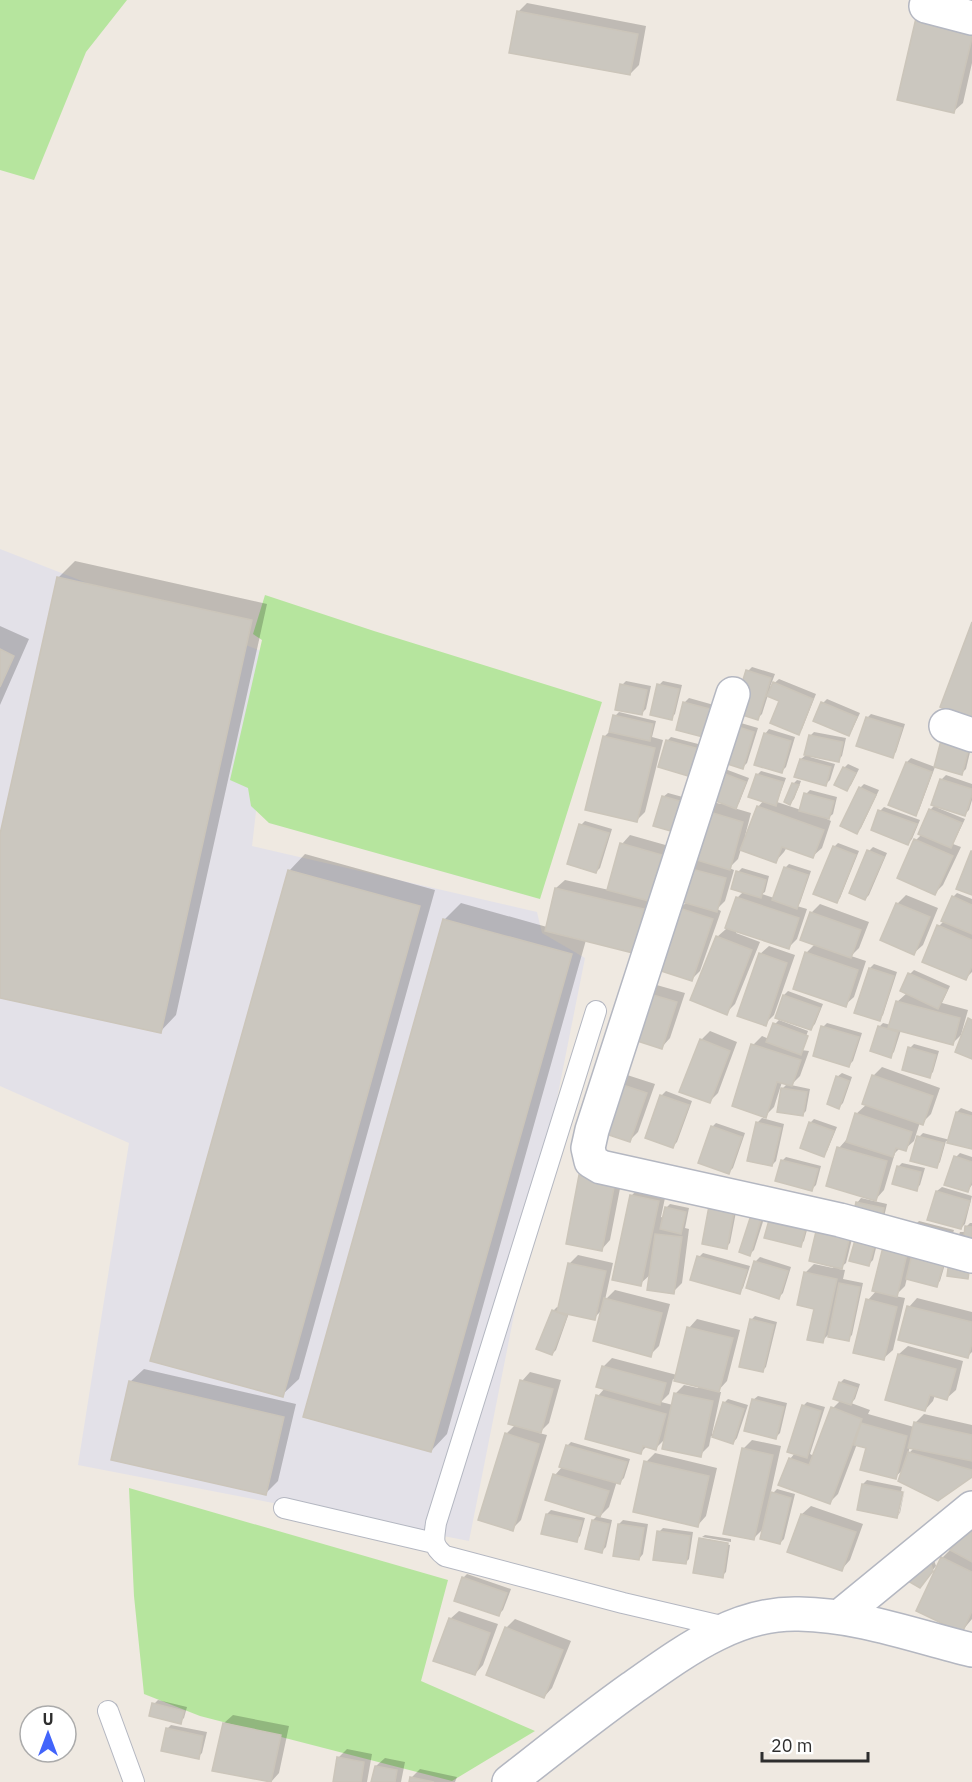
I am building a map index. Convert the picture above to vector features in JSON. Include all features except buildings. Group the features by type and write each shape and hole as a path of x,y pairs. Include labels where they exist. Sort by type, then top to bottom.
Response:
{"street":[{"path":"919,2 972,18"},
{"path":"733,694 592,1130 588,1148 591,1161 601,1167 840,1220 972,1256"},
{"path":"838,1617 972,1508"},
{"path":"509,1782 592,1717 674,1659 703,1641 759,1618 799,1614 838,1617 881,1625 972,1650"}],"lane":[{"path":"596,1011 436,1523 434,1543 445,1556 730,1628"},
{"path":"284,1508 434,1543"},
{"path":"108,1711 134,1782"}],"shaded area":[{"path":"0,549 274,656 252,846 537,912 542,933 585,958 469,1541 78,1465 129,1143 0,1086"}],"green space":[{"path":"0,0 127,0 86,52 34,180 0,170"},
{"path":"265,595 602,702 540,899 269,823 251,806 248,788 230,780 262,640 253,634"},
{"path":"129,1488 448,1580 421,1681 535,1731 452,1781 200,1716 144,1694 134,1596"}]}
